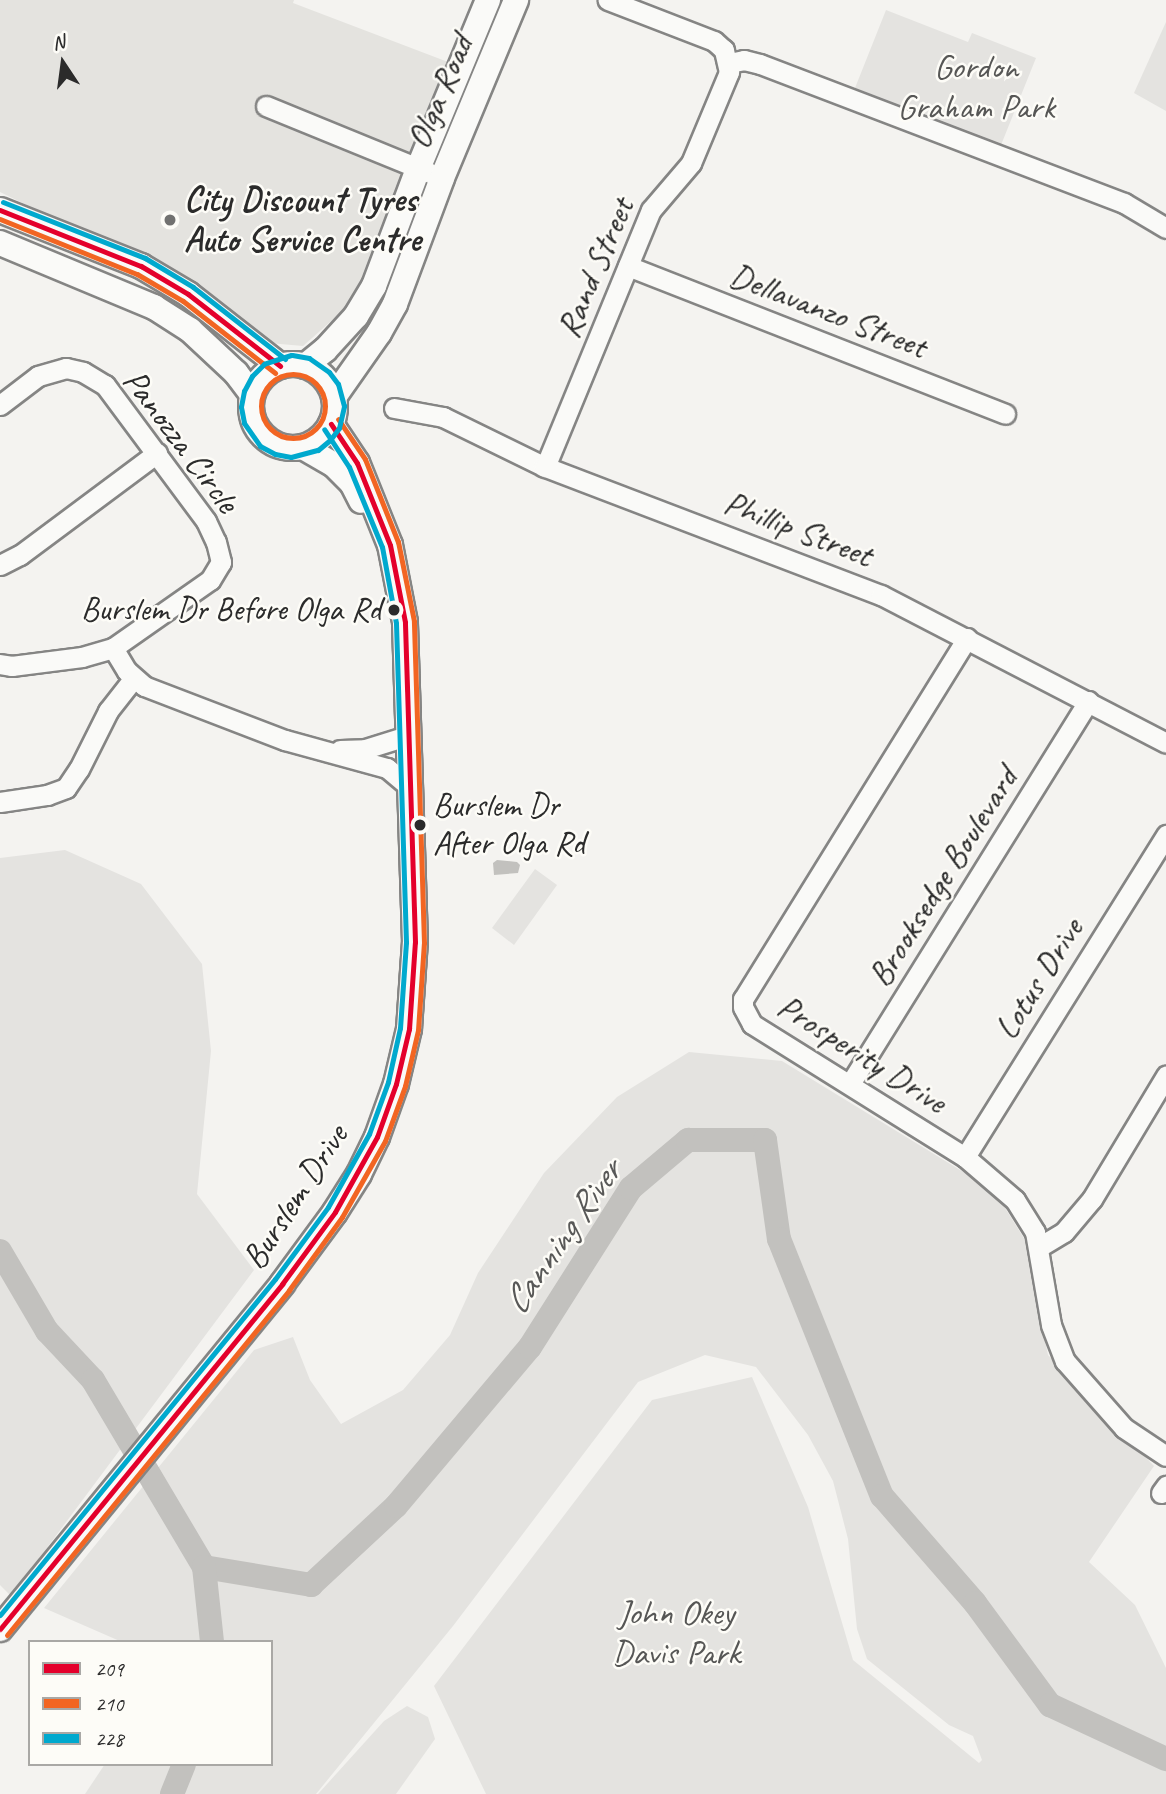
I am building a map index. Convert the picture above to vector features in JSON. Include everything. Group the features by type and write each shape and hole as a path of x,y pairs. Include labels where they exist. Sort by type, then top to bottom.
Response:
{"main road":[{"name":"Olga Road","path":"305,366 336,339 374,286 418,169 488,0"},
{"name":"Olga Road","path":"334,397 379,333 395,304 442,178 516,0"},
{"path":"0,210 141,266 188,294 279,366"},
{"path":"366,300 372,303 387,294 424,230"},
{"name":"Burslem Drive","path":"0,243 154,307 190,330 236,373 252,394 252,419 267,440 291,448 303,447 334,465 352,483 369,518 390,545"},
{"path":"100,249 97,260 105,272 148,290 165,302 190,330"},
{"path":"233,327 229,354 236,373"},
{"path":"252,394 268,372 279,366 305,366 323,378 334,397 331,424 324,434 303,447"},
{"name":"Burslem Drive","path":"0,1629 190,1398 335,1212 359,1174 387,1111 409,1029 413,982 410,735 405,622 390,545 357,463 331,424"}],"street":[{"path":"608,0 713,41 724,50 729,63 744,60 760,64 1124,203 1166,228"},
{"name":"Rand Street","path":"545,467 651,210 691,163 727,81 729,63"},
{"path":"266,106 442,178"},
{"name":"Dellavanzo Street","path":"628,266 1005,414"},
{"name":"Panozza Circle","path":"0,405 49,372 66,368 83,372 104,385 158,453 206,521 216,542 221,562 210,579 113,648 82,657 12,666 0,664"},
{"name":"Phillip Street","path":"394,408 443,417 545,467 881,595 1166,743"},
{"path":"0,565 20,555 158,453"},
{"name":"Prosperity Drive","path":"967,638 744,999 746,1017 752,1024 965,1157 1015,1200 1037,1240 1051,1325 1065,1361 1124,1428 1166,1456"},
{"path":"113,648 134,678 158,692 321,751 387,768 411,788"},
{"path":"0,803 47,795 66,788 79,769 102,720 134,678"},
{"name":"Brooksedge Boulevard","path":"850,1084 1088,701"},
{"path":"321,751 365,749 410,735"},
{"name":"Lotus Drive","path":"965,1157 1166,835"},
{"path":"1037,1240 1073,1220 1092,1199 1166,1076"}],"shaded area":[{"path":"0,0 294,0 293,3 448,62 363,293 303,346 269,343 98,240 0,192"},
{"path":"497,860 517,862 520,865 518,873 494,875 493,863"}],"green space":[{"name":"Gordon Graham Park","path":"886,10 968,42 972,33 1036,58 1001,145 855,88"},
{"path":"1166,22 1166,111 1134,93"},
{"path":"65,850 141,884 202,964 211,1051 197,1194 254,1270 11,1596 0,1585 0,858"},
{"path":"535,869 557,885 514,945 492,928"},
{"name":"John Okey Davis Park","path":"689,1052 782,1061 965,1173 1002,1203 1025,1240 1048,1355 1154,1466 1089,1562 1135,1605 1166,1668 1166,1794 486,1794 434,1686 652,1400 752,1377 808,1507 853,1660 979,1763 982,1760 973,1736 949,1725 867,1659 857,1629 848,1539 833,1481 808,1435 756,1367 705,1355 638,1382 453,1626 316,1794 85,1794 104,1766 273,1766 273,1640 117,1640 44,1608 254,1350 293,1337 310,1380 341,1424 403,1390 450,1335 478,1273 544,1173 617,1097"},
{"path":"407,1706 428,1717 435,1739 396,1794 318,1794 384,1721"}],"waterway":[{"name":"Canning River","path":"0,1251 47,1331 93,1380 204,1567 311,1585 396,1506 530,1347 631,1188 688,1140 765,1140 779,1239 882,1496 975,1603 1050,1705 1166,1759"},
{"path":"204,1567 212,1640"},
{"path":"172,1794 183,1766"}],"transit line":[{"name":"228","path":"3,202 145,258 193,287 285,359"},
{"name":"209","path":"0,210 141,266 188,294 280,366"},
{"name":"210","path":"0,219 137,274 183,301 275,373"},
{"name":"228","path":"291,355 264,364 252,376 244,391 241,407 244,423 260,446 275,454 291,457 318,450 330,440 339,428 344,406 338,384 329,372 309,358 292,355"},
{"name":"210","path":"287,374 299,374 316,383 323,394 325,406 323,418 316,429 299,438 287,438 275,433 266,424 261,412 261,400 266,388 275,379 287,374"},
{"name":"210","path":"7,1635 289,1290 342,1217 385,1141 405,1086 418,1030 424,943 414,621 398,542 365,459 338,419"},
{"name":"209","path":"0,1629 282,1284 335,1212 377,1137 396,1084 409,1029 415,942 405,622 390,545 357,463 331,424"},
{"name":"228","path":"0,1615 275,1279 328,1207 369,1134 388,1082 400,1028 406,942 396,623 382,547 349,467 324,429"}],"place":[{"name":"City Discount Tyres Auto Service Centre","path":"170,220"},
{"name":"Burslem Dr Before Olga Rd","path":"394,610"},
{"name":"Burslem Dr After Olga Rd","path":"420,825"}]}
